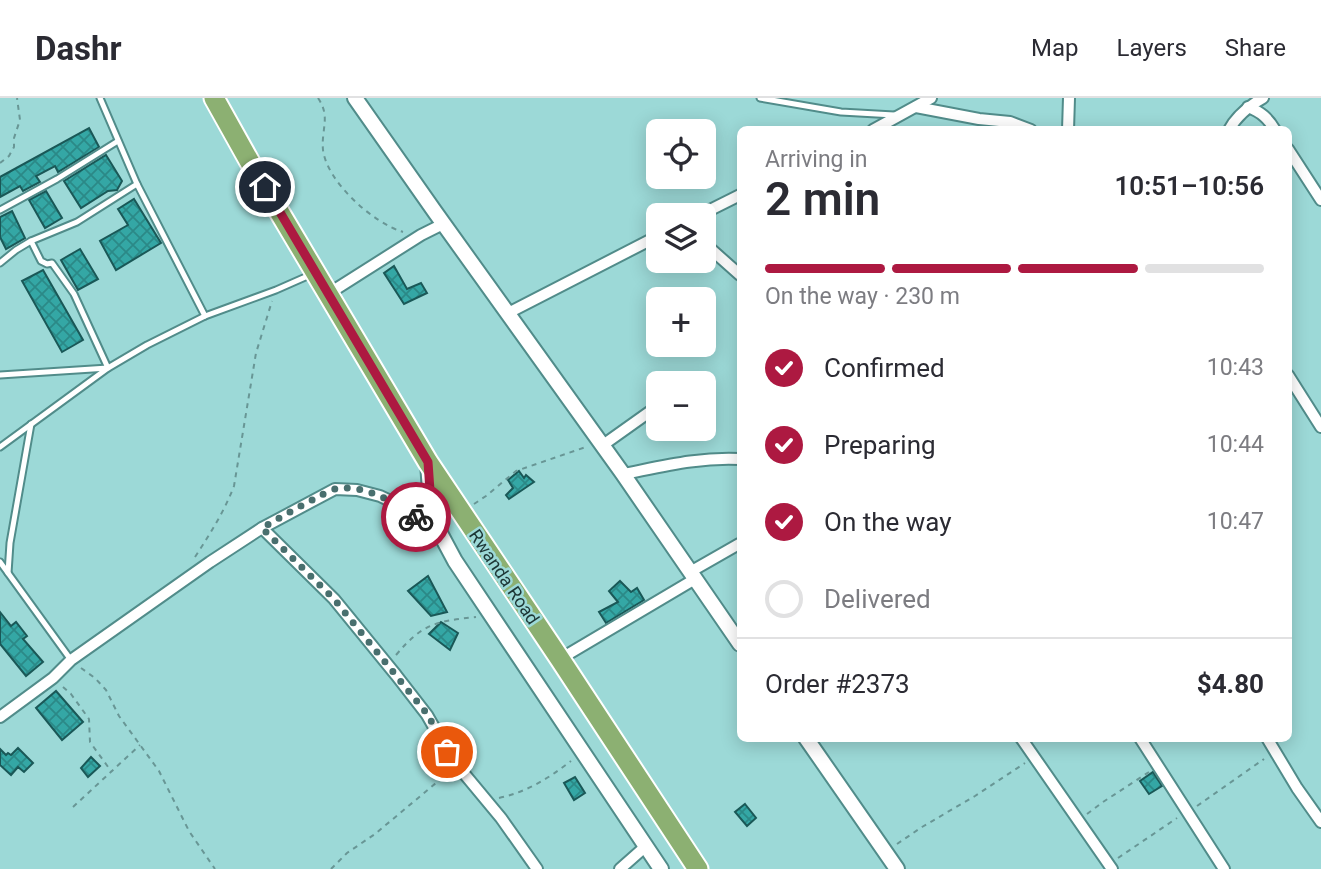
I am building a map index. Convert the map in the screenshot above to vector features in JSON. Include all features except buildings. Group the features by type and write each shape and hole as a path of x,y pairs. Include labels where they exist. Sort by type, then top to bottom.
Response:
{"highway":[{"name":"Rwanda Road","path":"214,98 428,462 698,869"}],"street":[{"path":"355,98 602,443 737,640"},
{"path":"881,126 931,98"},
{"path":"1069,98 1069,126"},
{"path":"1230,126 1248,107 1263,98"},
{"path":"916,107 1020,126"},
{"path":"1248,107 1260,112 1273,126"},
{"path":"1292,155 1321,200"},
{"path":"716,207 737,196"},
{"path":"328,294 443,224"},
{"path":"508,313 646,242"},
{"path":"716,254 737,272"},
{"path":"1292,381 1321,427"},
{"path":"602,443 646,414"},
{"path":"623,474 683,462 714,458 737,459"},
{"path":"428,462 431,505 440,533 455,561 661,869"},
{"path":"0,717 71,660 210,562 262,528 335,489 357,489 380,496 401,506 440,533"},
{"path":"262,528 334,599 388,665 428,715 457,766 519,842 537,869"},
{"path":"560,659 737,545"},
{"path":"809,742 897,869"},
{"path":"1024,742 1110,867"},
{"path":"1143,742 1224,869"},
{"path":"1269,742 1301,795 1321,822"},
{"path":"620,869 646,846"}],"lane":[{"path":"100,98 137,184 205,316"},
{"path":"760,98 841,112 900,116"},
{"path":"0,210 118,141"},
{"path":"0,264 31,241 77,222 137,184"},
{"path":"31,241 41,261 52,263 74,293 108,368"},
{"path":"0,447 108,368 205,316 316,272"},
{"path":"2,376 108,368"},
{"path":"8,573 12,531 31,424"},
{"path":"0,562 71,660"}],"path":[{"path":"0,163 9,156 14,147 20,120 17,98"},
{"path":"318,98 325,111 323,153 336,181 387,227 421,235"},
{"path":"194,559 213,529 234,486 256,354 276,290"},
{"path":"458,509 474,504 516,471 602,443"},
{"path":"388,665 422,629 441,622 491,615"},
{"path":"71,660 103,685 120,716 162,777 189,831 215,869"},
{"path":"52,677 71,694 89,719 90,743 111,771"},
{"path":"73,807 141,745"},
{"path":"487,801 531,788 583,751"},
{"path":"1110,867 1159,829 1275,752"},
{"path":"885,853 922,827 1024,765 1027,760"},
{"path":"331,869 347,853 395,818 457,766"},
{"path":"1087,819 1092,809 1158,766"}],"way so far":[{"path":"416,517 380,496 357,489 335,489 262,528 334,599 428,715 447,752"}],"route":[{"path":"265,187 428,462 431,505 440,533 416,517"}]}
